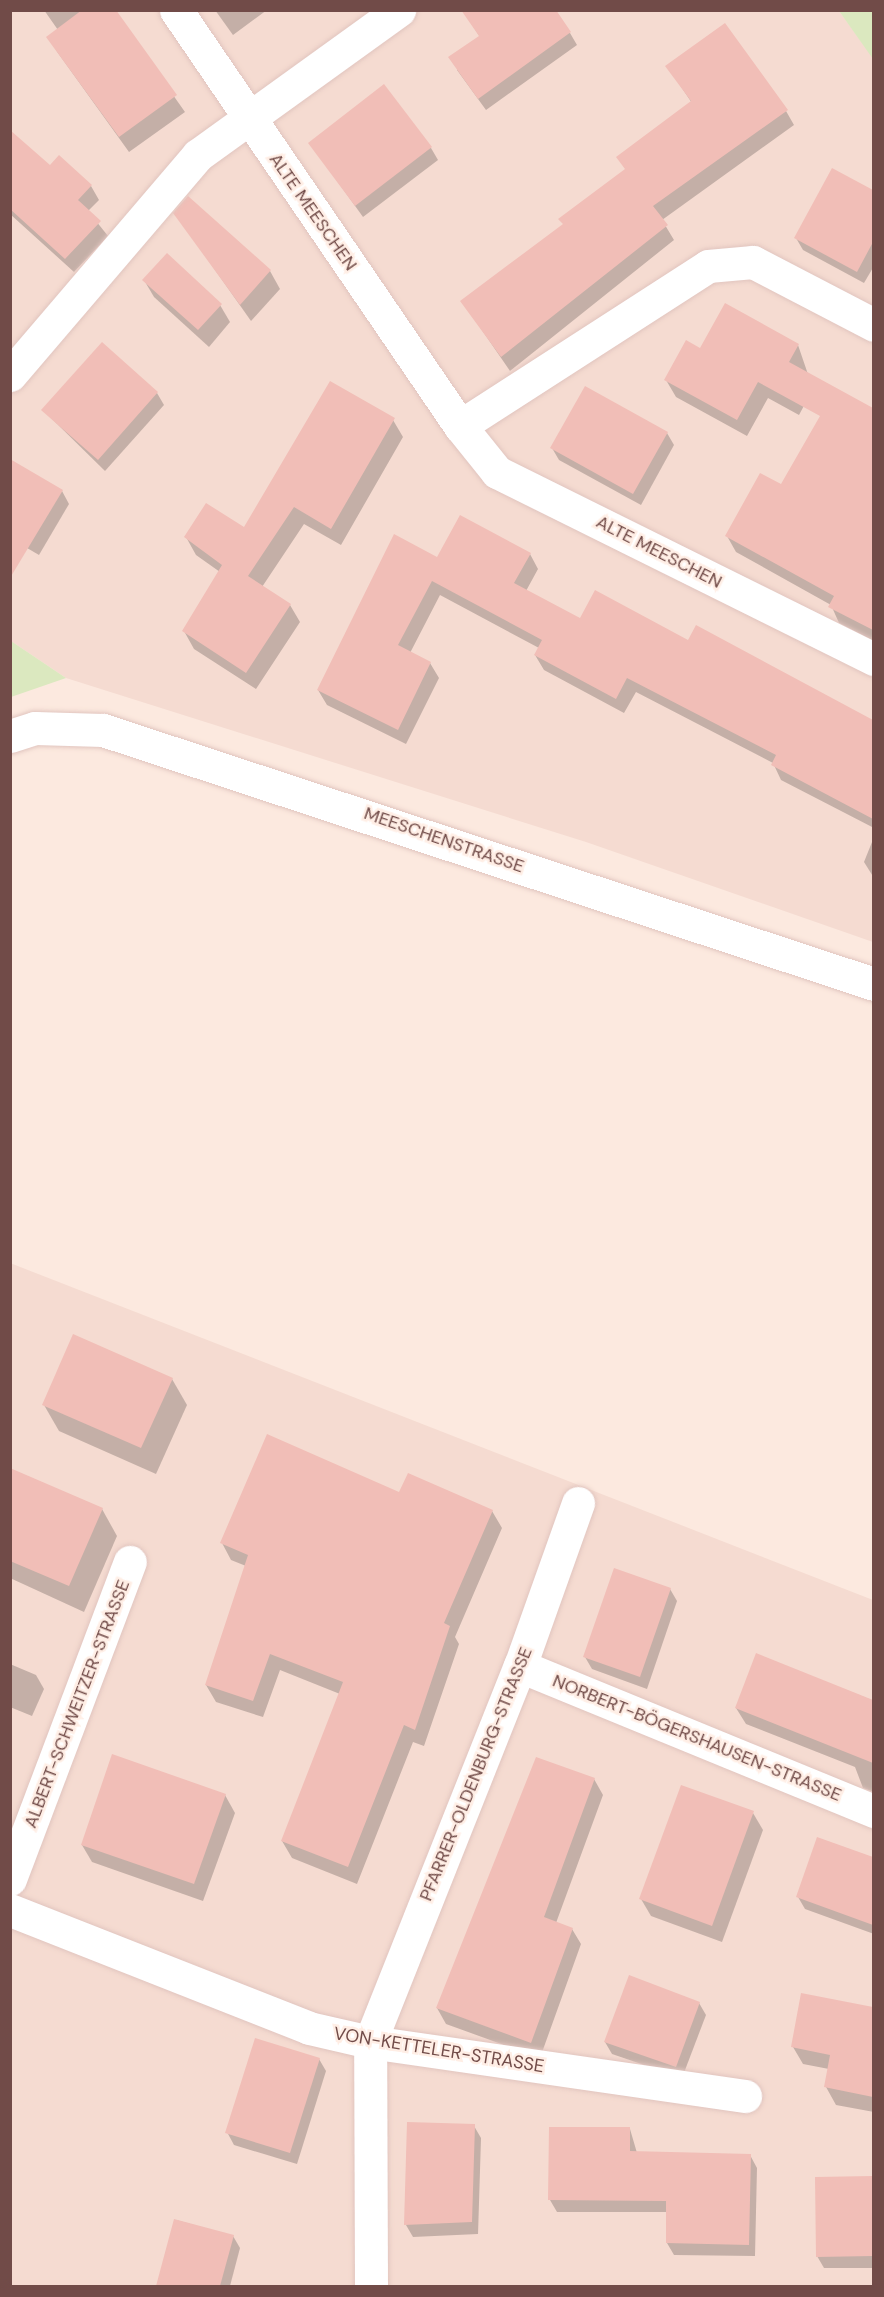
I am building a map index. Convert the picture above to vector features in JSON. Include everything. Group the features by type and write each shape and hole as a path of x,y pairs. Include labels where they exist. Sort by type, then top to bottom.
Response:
{"street":[{"name":"ALTE MEESCHEN","path":"176,10 460,426 498,472 873,659"},
{"path":"10,375 198,155 247,117 399,10"},
{"path":"460,426 708,266 753,262 873,325"},
{"name":"MEESCHENSTRASSE","path":"10,736 35,728 104,730 873,984"},
{"name":"PFARRER-OLDENBURG-STRASSE","path":"370,2042 520,1666 578,1503"},
{"name":"ALBERT-SCHWEITZER-STRASSE","path":"10,1879 130,1562"},
{"name":"NORBERT-BÖGERSHAUSEN-STRASSE","path":"520,1666 873,1811"},
{"name":"VON-KETTELER-STRASSE","path":"10,1910 309,2028 370,2042 745,2096"},
{"path":"370,2042 371,2286"}],"shaded area":[{"path":"10,11 839,11 874,59 873,942 586,842 66,678 11,641"},
{"path":"10,1263 873,1600 873,2286 11,2286"}],"green space":[{"path":"839,11 873,11 873,59"},
{"path":"11,641 66,678 11,697"}],"building":[{"path":"82,10 116,10 177,95 119,137 46,37"},
{"path":"461,10 556,10 571,32 478,99 448,57 479,36"},
{"path":"725,23 788,110 653,206 668,225 501,357 460,301 563,224 558,219 625,169 616,157 691,101 665,66"},
{"path":"384,84 432,147 355,206 308,143"},
{"path":"10,130 50,165 59,155 92,185 78,200 101,221 65,259 10,209"},
{"path":"832,168 873,190 873,242 857,272 794,238"},
{"path":"188,196 271,270 240,305 173,213"},
{"path":"167,253 222,304 198,330 142,280"},
{"path":"725,303 799,344 789,362 873,408 873,630 828,607 834,596 725,536 760,473 781,484 820,416 758,382 737,420 664,380 686,340 700,348"},
{"path":"102,342 158,392 98,460 41,410"},
{"path":"330,381 395,418 331,529 294,507 248,576 291,604 246,673 182,631 222,565 184,537 206,503 244,527"},
{"path":"585,386 668,432 633,494 550,448"},
{"path":"10,459 63,490 10,578"},
{"path":"460,515 531,553 514,583 580,618 595,590 688,640 696,625 873,720 873,819 771,765 776,755 627,678 616,699 534,655 542,640 432,581 398,645 431,662 398,730 317,690 394,534 437,557"},
{"path":"73,1334 173,1378 141,1448 42,1405"},
{"path":"267,1434 399,1492 408,1473 493,1510 444,1623 450,1626 415,1730 404,1725 348,1867 281,1841 343,1682 270,1654 253,1701 205,1685 248,1555 220,1543"},
{"path":"10,1468 103,1508 69,1586 10,1561"},
{"path":"614,1568 671,1588 640,1677 583,1657"},
{"path":"756,1653 873,1700 873,1763 735,1708"},
{"path":"112,1754 226,1794 194,1884 81,1845"},
{"path":"536,1757 595,1778 544,1917 573,1928 531,2043 436,2008"},
{"path":"681,1785 754,1811 712,1926 639,1899"},
{"path":"817,1837 873,1857 873,1925 796,1897"},
{"path":"629,1975 700,2002 676,2067 604,2042"},
{"path":"801,1993 873,2007 873,2097 824,2087 830,2055 791,2047"},
{"path":"255,2038 320,2058 290,2153 225,2133"},
{"path":"407,2122 475,2124 472,2222 404,2225"},
{"path":"549,2127 630,2127 630,2151 751,2154 749,2245 666,2243 666,2201 548,2200"},
{"path":"873,2176 873,2256 816,2257 815,2177"},
{"path":"174,2219 234,2235 220,2286 156,2286"}]}
